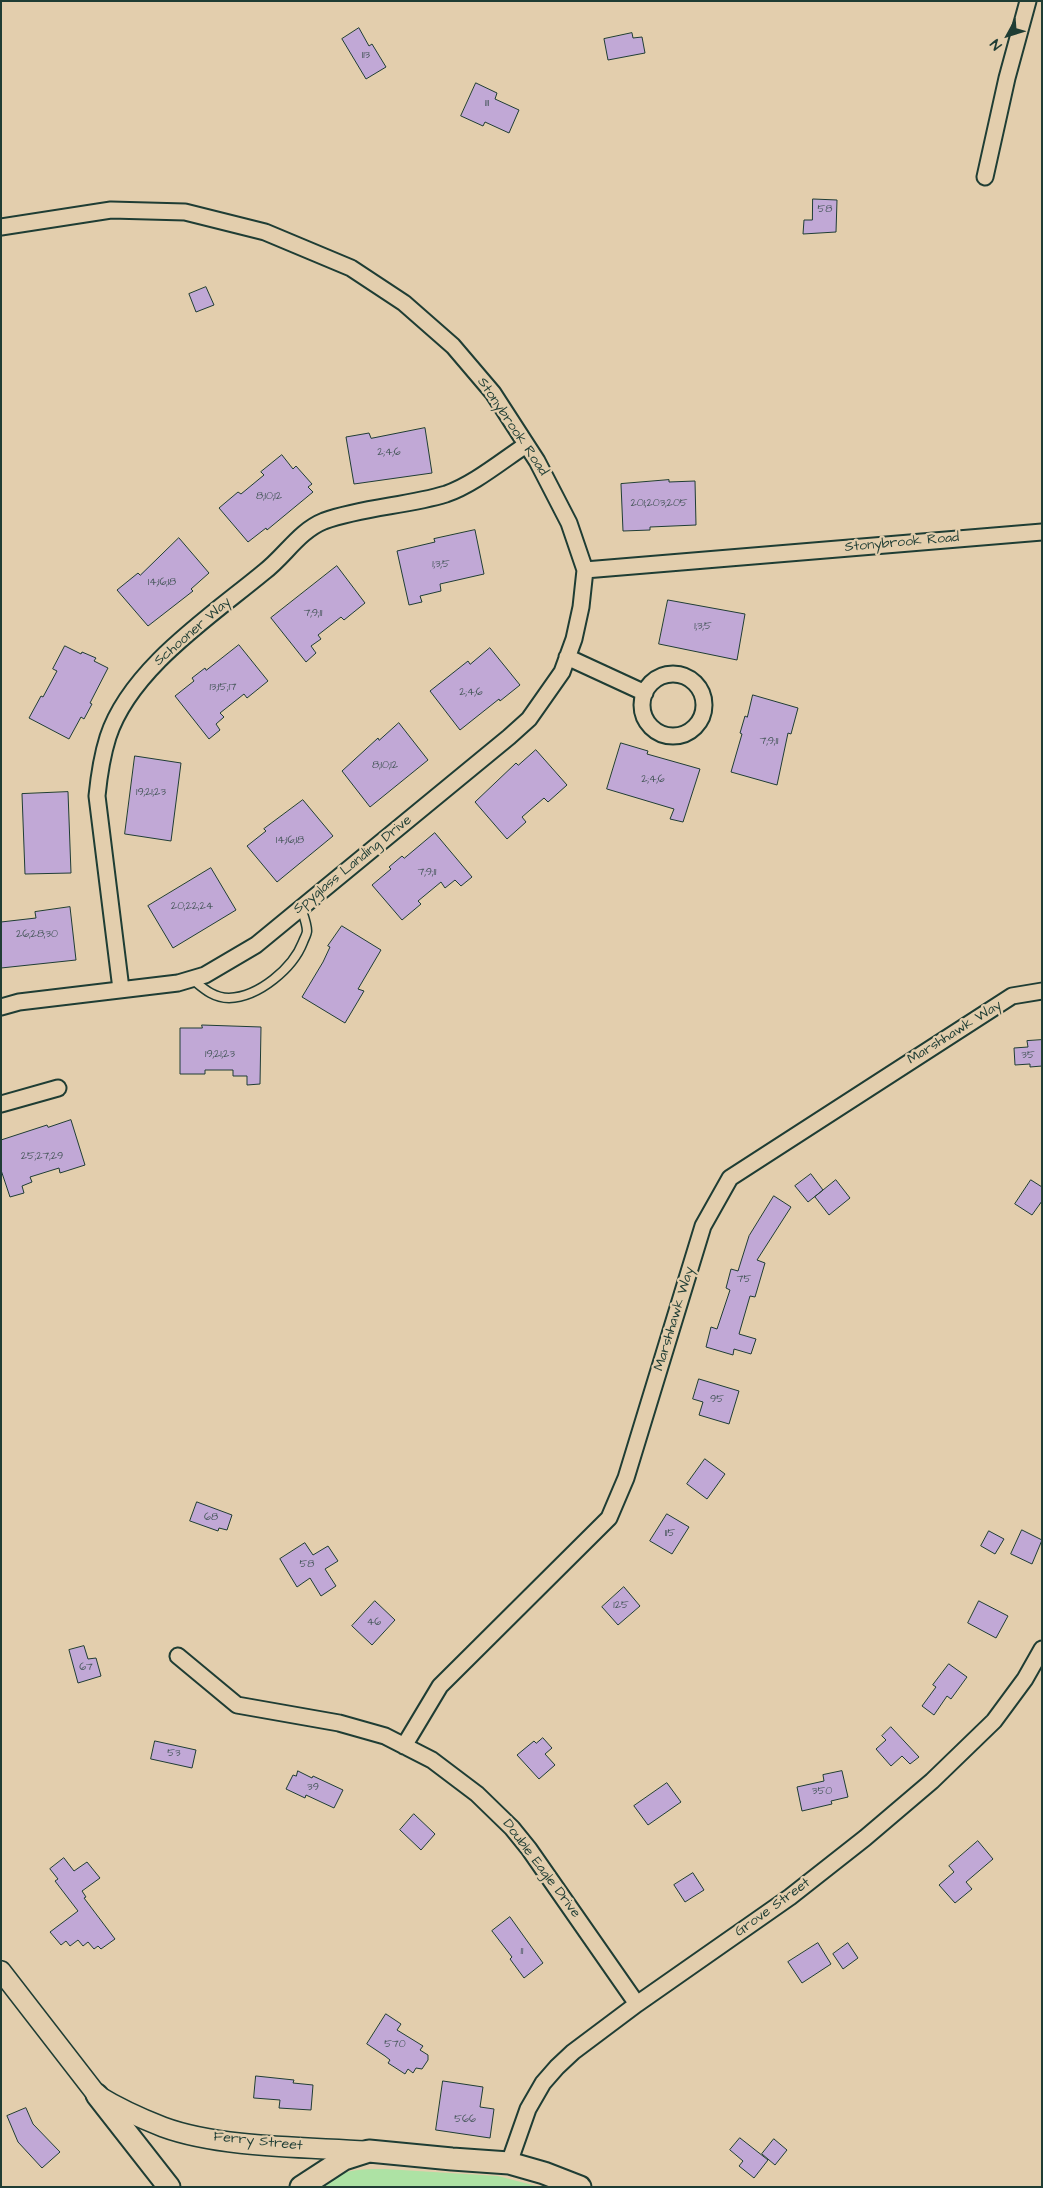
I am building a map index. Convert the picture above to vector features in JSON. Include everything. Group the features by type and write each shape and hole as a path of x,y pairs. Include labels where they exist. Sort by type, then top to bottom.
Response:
{"main road":[{"path":"97,2095 169,2187"},
{"path":"301,2187 344,2159 369,2151"},
{"name":"Ferry Street","path":"369,2151 452,2160 509,2163 580,2187"}],"street":[{"path":"985,177 1007,78 1028,1"},
{"name":"Stonybrook Road","path":"1,227 111,210 185,212 265,232 346,265 404,303 453,346 493,394 537,461 569,523 585,570 1042,532"},
{"name":"Schooner Way","path":"121,989 97,796 101,764 108,735 121,708 137,684 178,644 270,568 307,531 324,522 357,513 447,494 526,445"},
{"name":"Spyglass Landing Drive","path":"1,1007 19,1002 178,983 205,975 256,945 529,719 562,672 581,607 585,570"},
{"path":"567,657 645,693"},
{"path":"673,674 684,676 693,681 700,690 704,700 704,711 701,720 687,733 667,736 658,732 650,726 642,709 645,693 653,681 663,676 673,674"},
{"name":"Marshhawk Way","path":"404,1746 440,1686 609,1518 626,1478 703,1226 730,1178 1012,996 1042,991"},
{"path":"1,1104 58,1088"},
{"name":"Grove Street","path":"509,2163 528,2109 543,2083 573,2052 637,2004 790,1897 865,1838 932,1781 994,1721 1025,1679 1042,1649"},
{"name":"Double Eagle Drive","path":"178,1656 237,1705 339,1724 385,1736 432,1760 477,1794 512,1828 551,1878 637,2004"},
{"name":"Ferry Street","path":"1,1971 97,2095 116,2107 164,2127 196,2136 273,2145 369,2151"}],"lane":[{"path":"192,979 211,995 229,998 254,991 276,978 300,949 307,931 301,908"}],"green space":[{"path":"385,2169 498,2176 540,2187 320,2187 342,2173 358,2170"}],"building":[{"path":"359,28 369,46 372,44 386,67 366,79 342,39"},
{"path":"632,33 633,38 642,37 645,53 608,60 604,39"},
{"path":"476,83 497,93 495,99 519,110 509,133 485,122 483,126 461,116"},
{"path":"813,199 837,200 836,232 803,234 804,220 812,220"},
{"path":"206,287 214,305 196,312 189,294"},
{"path":"425,428 432,473 354,484 346,437 369,433 371,438"},
{"path":"282,455 293,469 296,466 312,484 308,487 313,492 267,530 266,528 248,542 219,508 238,492 241,494 264,475 261,472"},
{"path":"669,480 669,482 695,481 696,525 650,527 650,530 623,531 621,484"},
{"path":"475,530 484,574 440,584 441,591 420,596 422,602 409,605 397,551 435,542 434,539"},
{"path":"179,538 209,573 191,589 193,591 148,626 117,590 138,573 140,575"},
{"path":"337,566 365,603 344,620 341,617 318,635 321,639 311,646 316,653 306,662 271,618"},
{"path":"668,600 745,614 737,660 659,644"},
{"path":"239,645 268,681 247,698 244,694 220,713 224,717 216,724 220,730 209,739 175,696 194,681 192,678"},
{"path":"65,646 81,654 82,652 96,658 94,661 108,668 84,719 81,717 69,739 29,718 57,671 53,669"},
{"path":"490,648 520,685 460,730 430,691 468,661 470,664"},
{"path":"753,695 798,708 791,734 788,733 777,785 731,772 742,734 740,733"},
{"path":"399,723 428,760 370,807 342,771 378,738 379,740"},
{"path":"621,743 648,751 647,754 700,769 683,822 670,819 674,809 607,789"},
{"path":"536,750 567,785 548,802 544,798 522,817 526,822 507,839 475,802 516,763 518,765"},
{"path":"135,756 181,763 171,841 125,834"},
{"path":"68,792 71,873 25,874 22,794"},
{"path":"303,800 333,836 277,882 247,846 266,831 264,829"},
{"path":"435,833 472,877 461,886 455,880 445,888 441,882 418,901 421,904 402,920 372,885 391,869 389,867 402,856 404,858"},
{"path":"211,868 236,910 173,948 148,906"},
{"path":"70,907 76,960 1,968 1,922 36,918 35,912"},
{"path":"342,926 381,950 358,989 364,991 345,1023 302,997 323,962 330,947 328,946"},
{"path":"202,1025 261,1027 260,1084 247,1085 247,1076 233,1076 233,1070 205,1070 205,1074 180,1074 180,1028 202,1028"},
{"path":"1042,1040 1042,1066 1030,1067 1030,1064 1015,1065 1014,1048 1028,1047 1027,1041"},
{"path":"71,1120 85,1165 60,1173 59,1168 30,1177 32,1182 22,1186 24,1193 10,1197 1,1170 1,1140 47,1125 48,1127"},
{"path":"811,1174 823,1190 808,1202 795,1186"},
{"path":"836,1180 850,1198 829,1215 815,1197"},
{"path":"1031,1180 1042,1187 1042,1201 1032,1215 1015,1204"},
{"path":"774,1196 791,1207 757,1260 765,1263 755,1297 750,1296 739,1334 756,1339 751,1354 734,1349 733,1355 706,1347 711,1327 717,1329 730,1290 726,1288 731,1269 738,1271 749,1236"},
{"path":"699,1379 739,1391 729,1424 699,1415 703,1402 693,1399"},
{"path":"705,1459 725,1474 707,1499 687,1484"},
{"path":"197,1502 232,1515 227,1530 219,1528 218,1531 190,1521"},
{"path":"667,1514 689,1527 672,1554 650,1541"},
{"path":"1022,1530 1042,1540 1032,1564 1011,1554"},
{"path":"989,1531 1004,1539 995,1554 981,1546"},
{"path":"305,1543 313,1555 328,1546 338,1561 325,1569 336,1586 321,1596 310,1578 297,1587 280,1559"},
{"path":"624,1587 640,1606 618,1625 602,1607"},
{"path":"375,1601 395,1620 372,1645 352,1626"},
{"path":"979,1601 1008,1616 996,1638 968,1623"},
{"path":"84,1646 88,1659 96,1658 101,1676 78,1683 69,1650"},
{"path":"949,1664 967,1677 951,1699 947,1696 934,1715 922,1706 936,1687 933,1685"},
{"path":"891,1727 919,1757 910,1764 902,1756 891,1766 876,1749 886,1740 882,1736"},
{"path":"543,1738 552,1748 545,1754 555,1765 539,1779 517,1755 534,1741 536,1743"},
{"path":"155,1741 196,1750 192,1768 151,1759"},
{"path":"298,1771 343,1790 334,1808 306,1795 305,1798 286,1789 293,1775 296,1776"},
{"path":"842,1771 848,1797 831,1801 832,1804 802,1811 797,1787 824,1781 823,1775"},
{"path":"667,1783 681,1802 648,1825 634,1806"},
{"path":"414,1814 435,1834 421,1850 400,1830"},
{"path":"978,1841 993,1859 966,1882 972,1889 955,1903 939,1885 954,1872 949,1866"},
{"path":"64,1858 74,1871 87,1862 100,1878 82,1891 86,1897 84,1898 115,1939 101,1949 98,1946 94,1949 88,1942 83,1946 78,1940 70,1946 66,1941 61,1945 50,1932 78,1911 55,1881 58,1879 50,1869"},
{"path":"693,1873 704,1890 685,1902 674,1885"},
{"path":"510,1917 543,1963 524,1978 510,1959 512,1957 492,1931"},
{"path":"818,1943 831,1964 802,1983 788,1962"},
{"path":"848,1943 858,1958 843,1969 833,1954"},
{"path":"386,2014 401,2024 397,2030 423,2046 420,2050 428,2055 428,2060 422,2069 416,2068 413,2073 408,2069 405,2074 388,2063 390,2060 367,2044"},
{"path":"256,2076 294,2080 293,2083 313,2085 311,2110 279,2108 280,2100 254,2098"},
{"path":"443,2081 483,2087 480,2107 494,2109 490,2138 436,2130"},
{"path":"26,2108 33,2124 60,2152 42,2168 18,2142 7,2116"},
{"path":"740,2138 768,2160 754,2178 739,2166 743,2161 730,2150"},
{"path":"774,2139 787,2150 775,2165 762,2154"}]}
